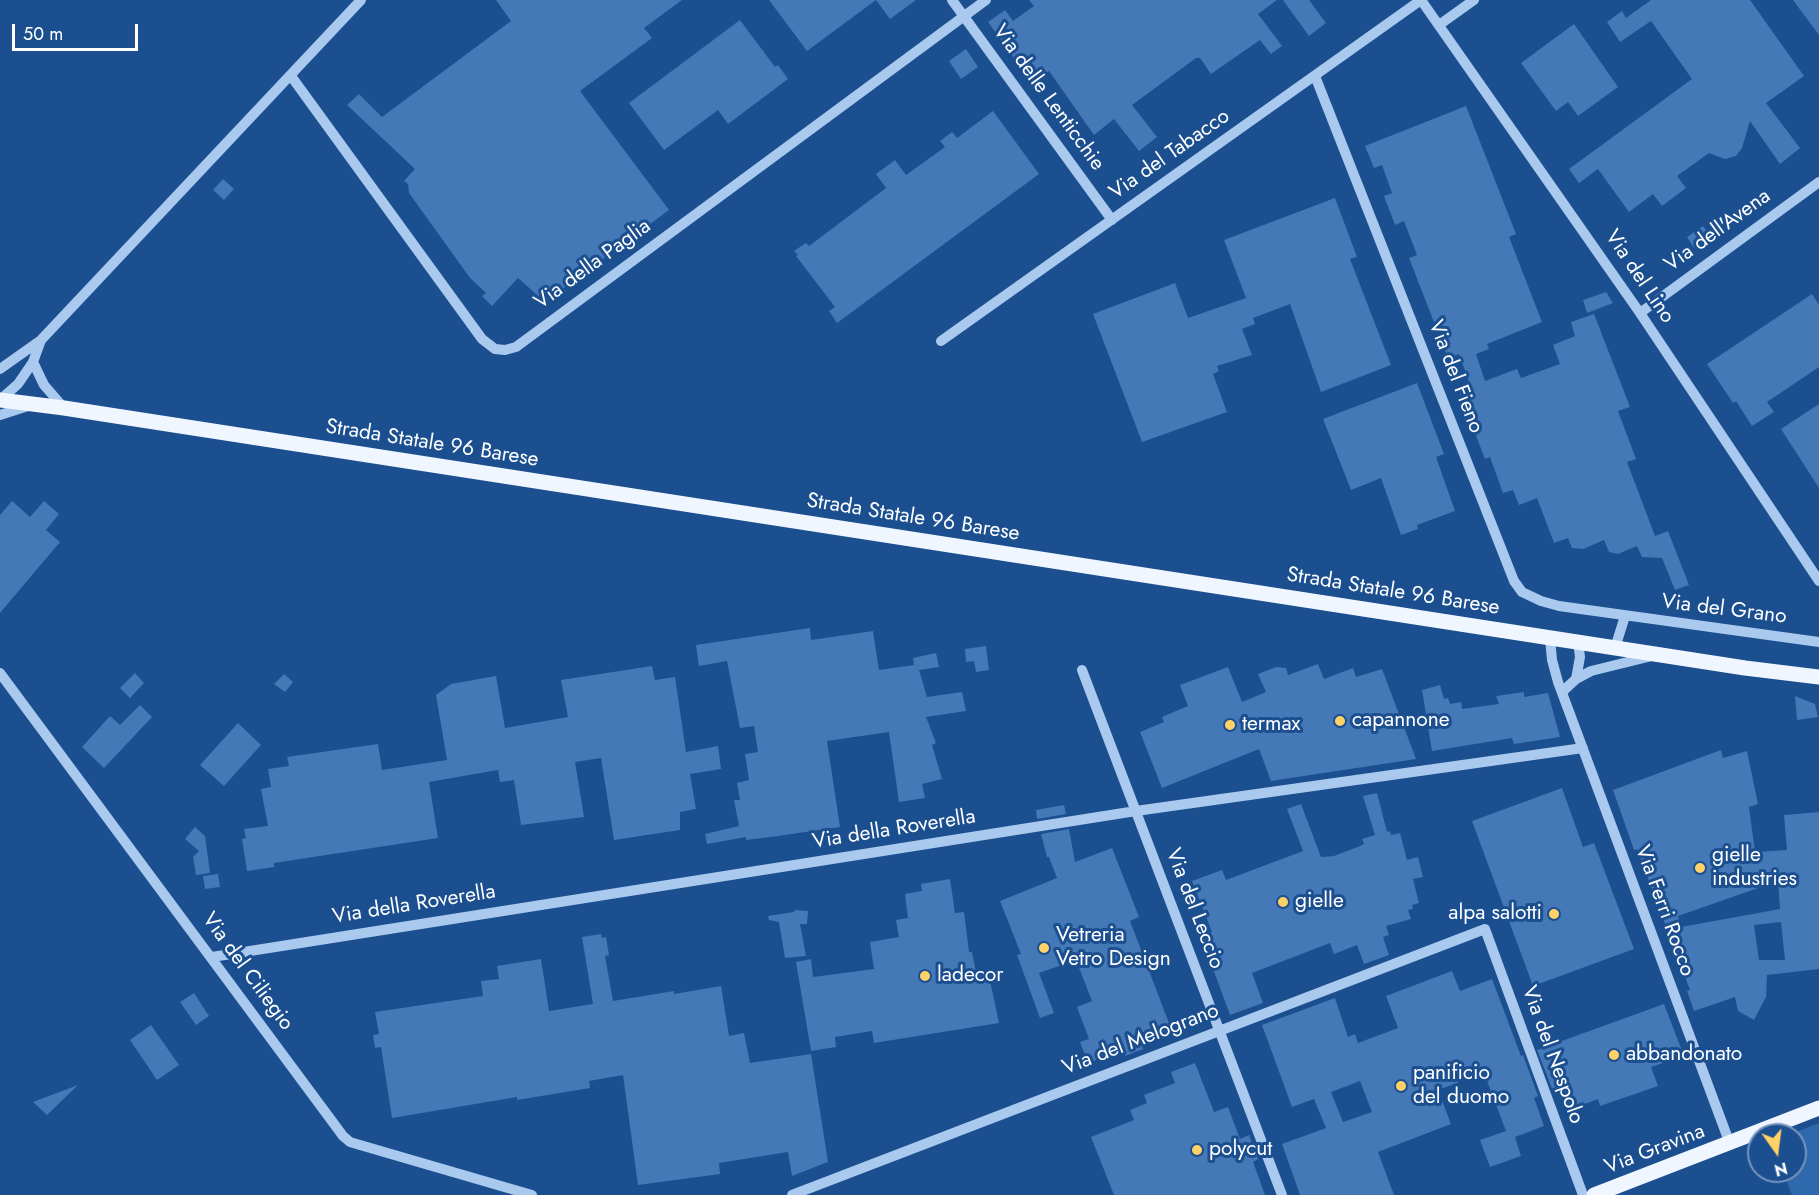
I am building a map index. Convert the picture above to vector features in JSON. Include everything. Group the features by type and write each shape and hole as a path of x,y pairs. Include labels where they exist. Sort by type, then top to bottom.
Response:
{"main road":[{"name":"Strada Statale 96 Barese","path":"0,400 64,408 1745,668 1819,677"},
{"name":"Via Gravina","path":"1594,1195 1819,1108"}],"street":[{"path":"0,369 41,340 361,0"},
{"name":"Via delle Lenticchie","path":"952,0 1112,220"},
{"name":"Via della Paglia","path":"291,76 482,339 495,349 505,350 516,347 986,0"},
{"name":"Via del Lino","path":"1421,0 1640,313 1819,581"},
{"name":"Via del Tabacco","path":"941,341 1421,0"},
{"path":"1439,25 1474,0"},
{"name":"Via del Fieno","path":"1315,76 1514,581 1522,592 1541,601 1625,616"},
{"name":"Via dell'Avena","path":"1640,313 1819,182"},
{"path":"0,400 18,384 33,362 41,340"},
{"path":"33,362 44,386 64,408"},
{"path":"0,415 36,405"},
{"path":"1615,648 1625,616"},
{"name":"Via del Grano","path":"1625,616 1819,642"},
{"name":"Via Ferri Rocco","path":"1550,638 1552,660 1562,692 1730,1144"},
{"path":"1576,679 1580,657 1578,642"},
{"path":"1562,692 1576,679 1608,666 1658,654"},
{"name":"Via del Leccio","path":"1082,670 1282,1195"},
{"name":"Via del Ciliegio","path":"0,673 343,1136 350,1142 532,1195"},
{"name":"Via della Roverella","path":"212,957 1136,812 1583,748"},
{"name":"Via del Melograno","path":"792,1195 808,1192 1219,1030 1485,929"},
{"name":"Via del Nespolo","path":"1485,929 1583,1195"}],"shaded area":[{"path":"1819,1123 1819,1195 1792,1195 1788,1183 1807,1183 1807,1128"}],"building":[{"path":"496,0 682,0 644,28 652,38 580,91 669,210 545,302 518,278 492,306 482,296 486,293 470,278 409,193 408,184 404,181 415,169 347,105 359,94 382,117 511,21"},
{"path":"769,0 876,0 807,51"},
{"path":"876,0 916,0 890,19"},
{"path":"1029,0 1277,0 1258,14 1282,46 1271,54 1260,40 1211,74 1200,58 1196,58 1132,105 1157,137 1139,151 1114,119 1094,135 1049,71 1032,83 988,22 1005,10 1013,21 1034,6"},
{"path":"1283,0 1309,0 1326,23 1309,36"},
{"path":"1651,0 1750,0 1804,76 1766,103 1800,148 1780,164 1750,121 1742,148 1736,156 1725,159 1709,153 1677,176 1686,188 1662,206 1653,194 1629,212 1598,169 1579,183 1569,169 1692,79 1651,21 1620,42 1607,22 1622,11 1626,18"},
{"path":"1793,0 1819,0 1819,35"},
{"path":"740,20 775,67 778,65 788,79 728,124 718,110 664,150 629,103"},
{"path":"1574,24 1618,87 1578,116 1568,102 1556,111 1521,63"},
{"path":"966,49 978,67 961,79 949,61"},
{"path":"1466,106 1516,234 1509,237 1542,322 1487,344 1489,349 1476,354 1485,381 1517,369 1521,378 1560,364 1553,345 1575,336 1571,322 1594,314 1630,407 1618,411 1636,459 1627,462 1655,536 1668,531 1689,585 1675,590 1662,558 1642,557 1637,546 1618,554 1609,552 1604,540 1583,549 1572,548 1568,538 1554,543 1537,498 1519,505 1513,490 1503,493 1490,457 1485,459 1459,391 1471,387 1459,354 1448,358 1409,258 1417,255 1404,221 1395,225 1384,196 1392,193 1382,165 1374,168 1365,146"},
{"path":"993,111 1039,174 837,323 829,311 835,307 794,251 806,243 809,246 886,188 876,174 895,160 906,175 945,147 940,141 952,132 957,138"},
{"path":"223,179 234,189 224,200 213,190"},
{"path":"1335,198 1357,257 1350,259 1391,365 1321,392 1290,304 1253,318 1255,324 1242,329 1252,355 1217,366 1219,371 1213,374 1227,412 1142,442 1093,314 1175,283 1188,318 1246,298 1224,240"},
{"path":"1703,226 1711,237 1694,248 1687,237"},
{"path":"1606,292 1613,303 1587,313 1583,300"},
{"path":"1812,294 1819,305 1819,367 1767,402 1774,412 1752,426 1736,401 1733,403 1707,364"},
{"path":"1417,383 1444,454 1436,457 1455,511 1417,525 1418,529 1401,535 1381,478 1351,490 1323,419"},
{"path":"1819,404 1819,488 1781,429"},
{"path":"12,501 30,517 44,501 59,514 46,530 60,542 0,613 0,515"},
{"path":"810,628 811,640 873,631 879,670 914,665 913,658 936,653 939,667 919,670 927,697 962,692 966,711 926,717 936,743 932,745 942,779 922,784 925,798 899,802 889,732 827,741 840,827 746,840 746,837 707,844 705,834 739,826 734,800 740,800 737,783 749,780 745,754 758,752 754,726 740,728 727,661 699,666 696,645"},
{"path":"986,646 989,670 976,672 974,661 966,662 965,649"},
{"path":"1318,664 1324,679 1353,668 1356,677 1382,669 1416,759 1271,781 1259,749 1162,788 1140,732 1164,722 1162,717 1188,706 1180,685 1228,667 1242,702 1266,692 1258,674 1276,667 1286,668 1288,675"},
{"path":"652,666 655,680 675,677 686,752 718,746 721,769 690,774 696,809 680,812 680,830 614,840 601,758 575,762 584,817 521,825 514,780 500,782 498,770 429,782 438,838 274,863 274,867 247,871 242,839 246,838 244,829 268,826 261,789 271,787 268,769 289,766 287,757 378,744 382,770 447,760 436,695 451,684 496,676 505,728 568,717 561,680"},
{"path":"135,673 144,683 130,698 120,688"},
{"path":"284,674 293,682 285,692 274,684"},
{"path":"1440,685 1444,699 1448,698 1450,704 1461,702 1462,709 1499,704 1496,696 1524,692 1524,697 1548,693 1560,737 1514,744 1512,738 1432,751 1422,690"},
{"path":"1795,696 1815,704 1818,717 1797,720"},
{"path":"140,705 152,717 104,768 82,747 110,716 120,725"},
{"path":"238,723 261,745 224,786 200,765"},
{"name":"gielle industries","path":"1721,750 1723,758 1747,751 1758,804 1749,807 1755,852 1787,850 1784,815 1819,812 1819,969 1767,975 1766,997 1754,1020 1738,1011 1735,997 1694,1011 1687,991 1690,990 1637,849 1634,850 1613,790","holes":["1778,881 1780,909 1681,927 1678,916","1781,922 1785,960 1759,960 1754,925"]},
{"name":"alpa salotti","path":"1562,788 1583,847 1594,843 1634,949 1533,986 1472,821"},
{"path":"1377,793 1387,832 1390,831 1391,835 1400,833 1407,860 1418,857 1423,877 1413,879 1419,903 1412,905 1413,909 1408,910 1411,919 1386,926 1389,935 1383,937 1389,955 1364,964 1357,945 1334,954 1330,943 1252,973 1263,1003 1230,1015 1201,936 1212,932 1192,881 1222,870 1226,880 1303,851 1287,809 1301,804 1321,857 1334,856 1360,846 1364,844 1362,839 1375,835 1363,796"},
{"path":"1064,805 1066,814 1037,819 1036,810"},
{"path":"195,827 205,836 210,873 196,875 193,857 199,851 185,839"},
{"path":"1069,829 1075,862 1112,848 1139,917 1130,921 1172,1031 1141,1043 1143,1049 1125,1056 1123,1050 1088,1063 1080,1042 1089,1039 1077,1007 1092,1001 1076,960 1039,973 1054,1013 1040,1018 1017,955 1021,954 1000,901 1057,878 1049,857 1047,857 1041,834"},
{"path":"218,874 220,887 205,889 203,876"},
{"path":"950,879 955,913 964,912 969,952 972,952 976,973 988,971 999,1023 874,1043 872,1031 835,1037 836,1047 811,1051 796,962 811,959 813,977 874,969 870,942 899,937 896,920 908,918 905,894 922,891 921,884"},
{"path":"795,910 808,911 807,924 800,924 806,956 785,958 779,922 769,920 768,916"},
{"path":"601,934 602,938 606,937 609,955 605,956 613,1001 721,986 729,1036 744,1033 750,1063 811,1054 828,1162 792,1176 788,1152 719,1163 720,1174 638,1185 623,1075 589,1081 590,1088 517,1100 517,1097 392,1118 381,1047 375,1048 373,1035 379,1034 375,1012 483,996 481,981 499,979 497,966 541,959 549,1011 593,1004 582,937"},
{"path":"1452,971 1460,991 1492,979 1538,1096 1534,1098 1544,1126 1515,1137 1521,1156 1490,1167 1480,1140 1506,1131 1484,1073 1438,1090 1451,1124 1378,1152 1394,1195 1300,1195 1282,1144 1326,1128 1314,1099 1292,1107 1262,1025 1335,998 1348,1037 1355,1034 1358,1043 1398,1028 1386,996","holes":["1360,1081 1372,1112 1343,1122 1331,1092"]},
{"path":"194,993 209,1016 196,1025 180,1002"},
{"name":"abbandonato","path":"1664,1004 1684,1056 1651,1067 1658,1086 1600,1106 1598,1099 1566,1111 1558,1089 1553,1091 1537,1050"},
{"path":"151,1025 179,1065 157,1080 130,1040"},
{"path":"1195,1063 1214,1112 1228,1107 1240,1139 1249,1135 1258,1159 1253,1162 1265,1195 1114,1195 1091,1137 1134,1120 1130,1110 1147,1103 1144,1095 1175,1083 1171,1072"},
{"path":"78,1085 47,1115 33,1102"}],"place":[{"name":"capannone","path":"1340,721"},
{"name":"termax","path":"1230,725"},
{"name":"gielle industries","path":"1700,868"},
{"name":"gielle","path":"1283,902"},
{"name":"alpa salotti","path":"1554,914"},
{"name":"Vetreria Vetro Design","path":"1044,948"},
{"name":"ladecor","path":"925,976"},
{"name":"abbandonato","path":"1614,1055"},
{"name":"panificio del duomo","path":"1401,1086"},
{"name":"polycut","path":"1197,1150"}]}
